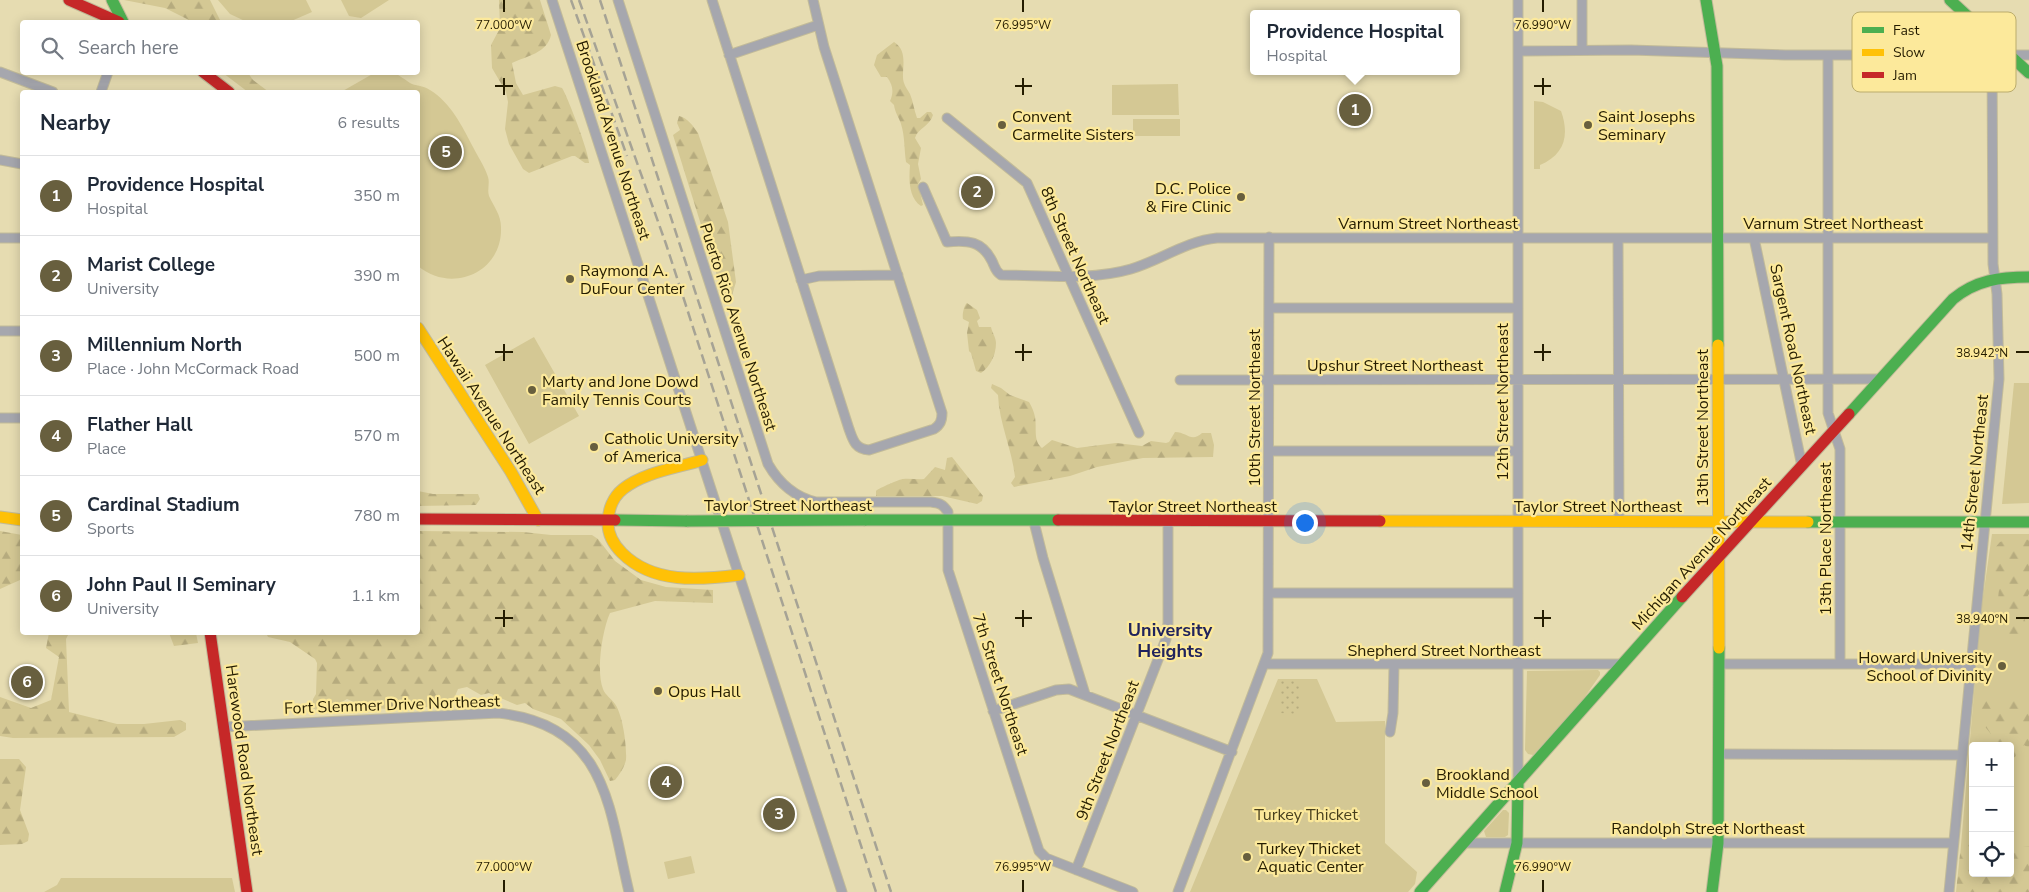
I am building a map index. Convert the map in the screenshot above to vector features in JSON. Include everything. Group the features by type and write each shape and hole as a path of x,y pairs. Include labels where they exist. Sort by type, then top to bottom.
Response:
{"main road":[{"path":"69,0 116,20"},
{"path":"112,0 120,20"},
{"path":"1706,0 1716,53"},
{"path":"1950,0 1963,12"},
{"name":"13th Street Northeast","path":"1712,892 1718,843 1720,664 1718,84 1716,53"},
{"path":"2016,61 2029,73"},
{"path":"207,75 226,90"},
{"name":"Michigan Avenue Northeast","path":"1420,892 1719,556 1953,299 1972,285 1995,278 2029,277"},
{"name":"Hawaii Avenue Northeast","path":"420,331 511,472 538,520"},
{"path":"702,460 626,487 616,496 610,507 609,534 614,545 631,561 650,572 680,578 739,575"},
{"path":"0,517 20,520"},
{"name":"Taylor Street Northeast","path":"420,519 608,521 865,520 948,522 2029,522"},
{"name":"Harewood Road Northeast","path":"210,635 248,892"},
{"name":"12th Street Northeast","path":"1504,892 1517,843 1518,783"}],"street":[{"name":"Brookland Avenue Northeast","path":"552,0 842,892"},
{"name":"Puerto Rico Avenue Northeast","path":"618,0 765,457 771,469 789,489 807,500 816,502 938,503 945,506 948,512 948,522"},
{"path":"712,0 855,444 860,448 869,450 934,429 939,426 942,420 941,409 818,25 813,0"},
{"name":"12th Street Northeast","path":"1518,0 1518,783"},
{"path":"1582,0 1582,50"},
{"path":"729,55 818,25"},
{"path":"1518,51 1631,50 1852,55"},
{"name":"13th Place Northeast","path":"1828,55 1828,413 1840,449 1840,664"},
{"path":"2016,55 2029,55"},
{"path":"0,72 48,90"},
{"path":"102,90 107,75"},
{"name":"14th Street Northeast","path":"1949,892 1999,369 1997,294 1992,238 1992,92"},
{"name":"8th Street Northeast","path":"947,118 1024,178 1139,433"},
{"path":"0,160 20,164"},
{"name":"Varnum Street Northeast","path":"923,187 948,242 964,240 978,245 988,254 998,274 1094,275 1130,270 1189,244 1210,238 1992,238"},
{"name":"10th Street Northeast","path":"1178,892 1265,664 1269,645 1268,237"},
{"path":"0,238 20,238"},
{"path":"1618,238 1619,522"},
{"name":"Sargent Road Northeast","path":"1754,238 1802,466"},
{"path":"801,280 819,276 898,275"},
{"path":"1269,308 1518,308"},
{"path":"0,330 20,331"},
{"name":"Upshur Street Northeast","path":"1180,380 1880,379"},
{"path":"0,418 20,418"},
{"path":"1268,451 1518,451"},
{"name":"7th Street Northeast","path":"948,522 948,570 1041,854 1046,858 1076,870"},
{"path":"1034,522 1043,558 1085,694"},
{"name":"9th Street Northeast","path":"1076,870 1167,635 1168,522"},
{"path":"1268,593 1518,593"},
{"name":"Shepherd Street Northeast","path":"1265,664 1623,664"},
{"path":"1720,664 1970,664"},
{"path":"1390,732 1393,713 1394,665"},
{"path":"994,711 1062,689 1073,690 1232,752"},
{"name":"Fort Slemmer Drive Northeast","path":"223,727 498,713 520,715 539,721 558,731 586,755 601,780 629,892"},
{"path":"1719,754 1962,755"},
{"name":"Randolph Street Northeast","path":"1463,843 1953,842"},
{"path":"1076,870 1133,892"}],"green space":[{"path":"124,0 210,0 220,20 189,20 165,8"},
{"path":"218,0 306,0 312,12 294,20 243,20 230,14"},
{"path":"341,0 389,0 361,18 349,16"},
{"path":"499,0 540,0 551,35 549,41 541,50 512,63 516,83 523,95 555,86 562,88 578,125 589,163 585,163 572,156 529,173 523,169 509,144 505,129 508,102 506,92 492,68 491,45 500,28"},
{"path":"894,42 902,51 904,83 911,97 917,118 920,118 927,112 931,112 933,115 915,138 921,148 918,164 921,179 918,184 923,205 921,206 914,198 912,192 910,165 906,162 902,129 894,105 890,101 892,95 891,83 887,77 881,77 874,65 877,55"},
{"path":"226,75 249,75 266,90 245,90"},
{"path":"371,75 398,75 412,84 427,88 450,108 465,131 489,179 489,196 501,223 499,243 494,256 484,267 473,274 459,278 445,278 431,274 420,267 420,90 344,90"},
{"path":"1178,84 1179,115 1112,115 1112,85"},
{"path":"1534,101 1543,102 1561,111 1565,129 1565,136 1560,150 1555,156 1540,165 1540,169 1534,169"},
{"path":"679,116 688,120 698,133 728,222 736,282 730,302 726,301 722,292 673,135 680,130 677,123"},
{"path":"1133,119 1180,119 1180,136 1133,136"},
{"path":"967,303 977,310 980,318 977,321 979,327 991,327 996,341 992,360 981,373 976,371 969,351 967,333 969,322 963,319 964,308"},
{"name":"Marty and Jone Dowd Family Tennis Courts","path":"534,337 579,416 529,444 485,365"},
{"path":"2014,383 2029,383 2029,503 2002,504"},
{"path":"992,384 1010,395 1029,402 1035,417 1037,442 1042,448 1052,440 1077,448 1116,443 1142,446 1151,441 1169,442 1175,432 1192,437 1202,433 1211,433 1214,445 1213,457 1143,458 1097,467 1070,476 1014,487 1011,483 1015,477 998,395 991,388"},
{"path":"952,457 983,496 982,501 977,504 942,496 876,496 876,491 898,480 924,479 935,467 945,470 947,458"},
{"path":"420,491 433,494 478,494 480,499 476,505 420,506"},
{"path":"0,531 20,535 20,580 0,589"},
{"path":"420,531 592,535 598,539 615,561 641,580 666,587 713,590 713,603 655,601 610,613 601,651 600,672 604,691 618,709 624,731 626,760 615,780 610,781 600,760 589,745 561,719 533,709 525,703 517,705 489,693 481,695 467,687 458,689 453,701 427,707 383,709 365,706 347,699 322,714 313,708 313,699 316,694 317,663 315,659 290,642 268,637 267,635 420,635"},
{"name":"Howard University School of Divinity","path":"1992,534 2029,534 2029,892 1957,892 1969,752 1969,877 2014,877 2014,742 1970,742 1981,611"},
{"path":"2014,537 2029,540 2029,594 2024,609 2027,626 2023,635 2011,636 2005,629 1997,609 1999,589 1991,567 1993,550 2000,542"},
{"path":"49,635 68,635 66,639 69,712 117,724 144,724 180,720 186,723 186,730 174,737 13,738 0,736 0,697 31,708 51,700 59,657 46,648"},
{"path":"170,635 196,635 198,643 174,646"},
{"path":"1598,670 1600,672 1600,675 1582,701 1533,755 1528,754 1525,750 1527,671"},
{"name":"Turkey Thicket","path":"1278,679 1317,679 1336,722 1385,721 1385,843 1417,872 1415,884 1408,892 1190,892"},
{"path":"1281,680 1300,680 1300,714 1280,713"},
{"path":"2029,698 2029,748 2024,745 2014,757 2014,742 1994,742 1991,734 1979,720 1977,714 1977,703 1984,700"},
{"path":"0,759 19,759 26,767 20,810 29,834 28,841 22,844 0,845"},
{"path":"1503,810 1509,813 1508,835 1505,837 1486,837 1484,831"},
{"path":"1969,831 1969,877 2014,877 2014,855 2019,848 2029,846 2029,892 1956,892 1960,854 1964,850 1963,842"},
{"path":"691,856 695,873 668,879 664,862"},
{"path":"61,878 232,878 235,892 44,892 57,885"}],"railway":[{"path":"571,0 627,156"},
{"path":"579,0 666,244 876,892"},
{"path":"600,0 891,892"}],"traffic: fast":[{"path":"112,0 122,20"},
{"path":"1706,0 1717,66 1718,345"},
{"path":"1950,0 1963,12"},
{"path":"2016,61 2029,73"},
{"path":"1849,414 1953,299 1970,288 1989,281 2029,277"},
{"path":"615,520 687,521"},
{"path":"865,520 1058,520"},
{"path":"687,521 865,520"},
{"path":"1808,522 2029,522"},
{"path":"1420,892 1682,597"},
{"path":"1712,892 1718,843 1719,648"},
{"path":"1505,892 1517,843 1518,783"}],"traffic: slow":[{"path":"420,331 511,472 538,520"},
{"path":"1718,345 1719,648"},
{"path":"702,460 651,474 631,483 623,489 616,496 610,509 608,523 610,536 619,550 634,563 662,575 677,578 739,575"},
{"path":"0,517 20,520"},
{"path":"1380,521 1808,522"}],"traffic: jam":[{"path":"69,0 114,20"},
{"path":"207,75 226,90"},
{"path":"1682,597 1849,414"},
{"path":"420,519 615,520"},
{"path":"1058,520 1380,521"},
{"path":"210,635 247,892"}],"place":[{"name":"Providence Hospital","path":"1355,110"},
{"name":"Convent Carmelite Sisters","path":"1002,125"},
{"name":"Saint Josephs Seminary","path":"1588,125"},
{"name":"Cardinal Stadium","path":"446,152"},
{"name":"Marist College","path":"977,192"},
{"name":"D.C. Police & Fire Clinic","path":"1241,197"},
{"name":"Raymond A. DuFour Center","path":"570,279"},
{"name":"Marty and Jone Dowd Family Tennis Courts","path":"532,390"},
{"name":"Catholic University of America","path":"594,447"},
{"name":"Howard University School of Divinity","path":"2002,666"},
{"name":"John Paul II Seminary","path":"27,682"},
{"name":"Opus Hall","path":"658,691"},
{"name":"Flather Hall","path":"666,782"},
{"name":"Brookland Middle School","path":"1426,783"},
{"name":"Millennium North","path":"779,814"},
{"name":"Turkey Thicket Aquatic Center","path":"1247,857"}],"district":[{"name":"University Heights","path":"1170,640"}]}
